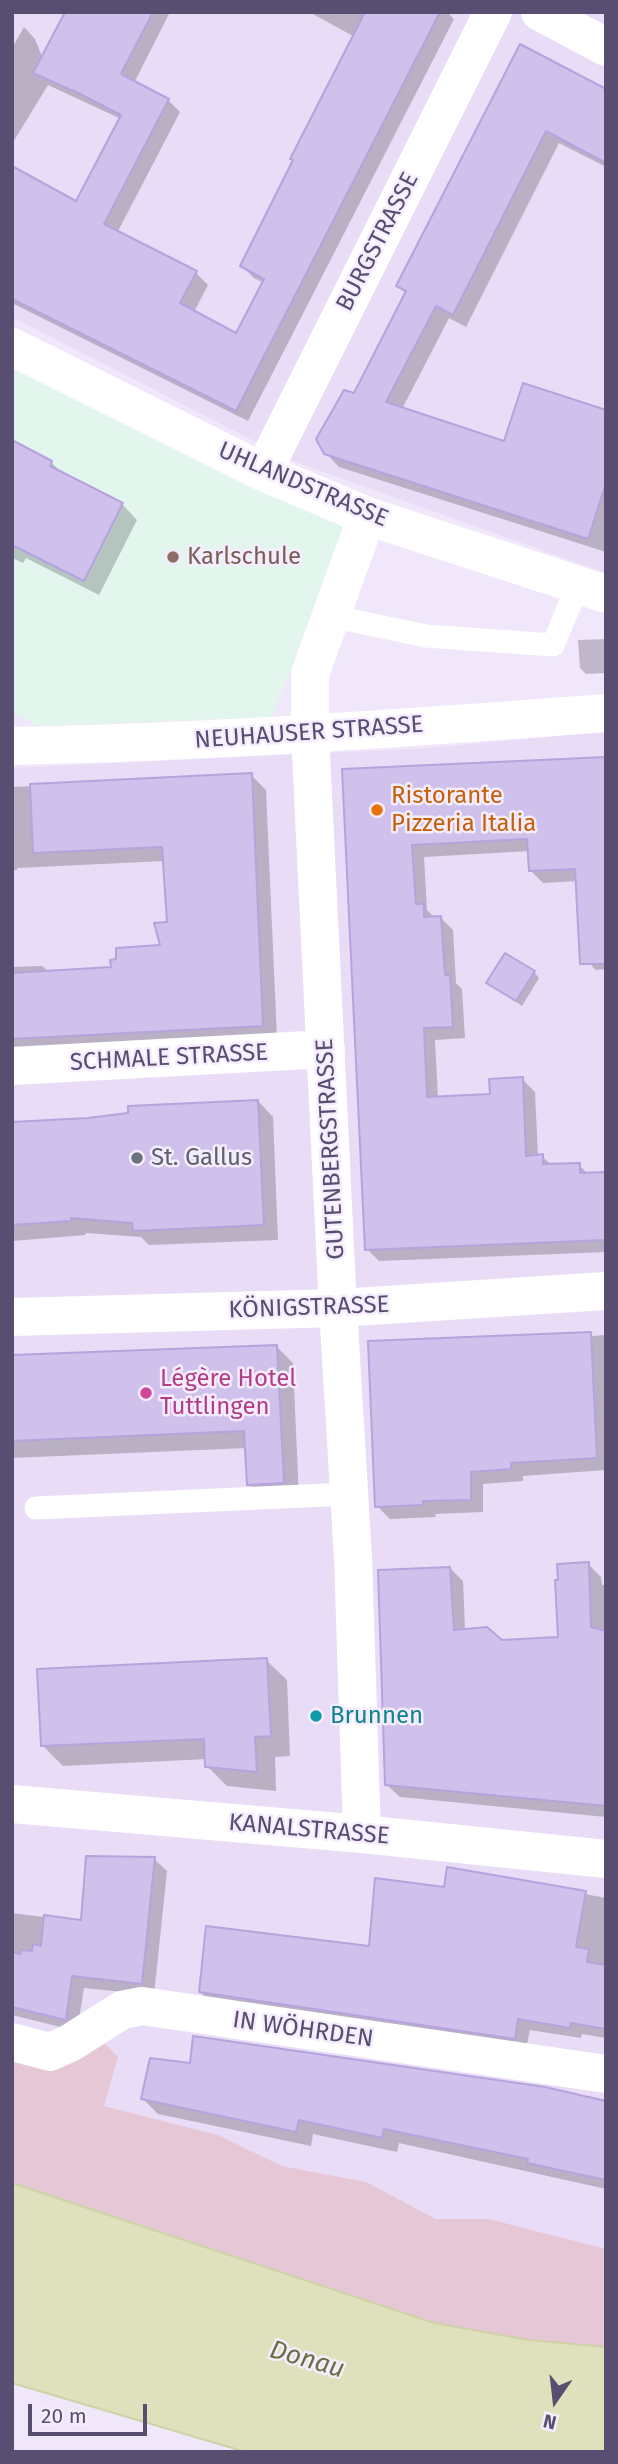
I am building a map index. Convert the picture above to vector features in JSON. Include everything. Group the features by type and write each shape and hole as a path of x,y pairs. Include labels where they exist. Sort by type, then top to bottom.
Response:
{"street":[{"name":"BURGSTRASSE","path":"263,472 493,12"},
{"path":"540,12 606,47"},
{"name":"UHLANDSTRASSE","path":"12,347 263,472 367,516 592,590"},
{"name":"GUTENBERGSTRASSE","path":"362,1834 349,1494 310,734 310,674 367,516"},
{"name":"NEUHAUSER STRASSE","path":"12,746 124,744 310,734 606,713"},
{"name":"SCHMALE STRASSE","path":"12,1066 326,1049"},
{"name":"KÖNIGSTRASSE","path":"12,1317 338,1308 606,1292"},
{"name":"KANALSTRASSE","path":"12,1804 362,1834 606,1859"},
{"name":"IN WÖHRDEN","path":"12,2042 50,2052 70,2043 122,2010 142,2006 606,2074"}],"lane":[{"path":"330,616 426,636 554,645 592,590"},
{"path":"36,1508 349,1494"}],"shaded area":[{"path":"12,12 606,12 606,573 293,461 12,317"},
{"name":"Karlschule","path":"12,369 207,463 346,523 272,717 38,726 12,712"},
{"path":"606,732 606,2249 489,2219 436,2219 366,2182 282,2166 218,2135 104,2106 50,2035 12,2025 12,768 413,749"},
{"path":"77,2017 118,2057 104,2106 218,2135 282,2166 366,2182 436,2219 489,2219 606,2249 606,2347 529,2340 434,2323 12,2183 12,2025 50,2035"}],"water":[{"name":"Donau","path":"12,2183 434,2323 529,2340 606,2347 606,2452 246,2452 12,2383"}],"building":[{"path":"65,12 153,12 121,74 169,99 104,224 197,271 180,303 236,333 264,279 240,266 293,160 290,159 365,12 440,12 236,411 12,299 12,166 76,201 121,115 33,73"},
{"path":"520,44 606,89 606,163 546,131 453,315 436,306 386,402 504,441 523,383 606,410 606,483 588,539 324,454 316,439 344,390 354,393 406,291 396,286"},
{"path":"12,440 52,461 50,466 123,503 84,581 12,545"},
{"path":"606,757 606,964 580,964 575,869 529,871 527,839 412,845 416,904 424,904 424,917 441,916 445,975 450,975 453,1027 424,1028 427,1097 490,1094 489,1079 523,1077 526,1156 543,1154 543,1164 580,1163 580,1173 606,1172 606,1240 365,1250 342,769"},
{"path":"252,773 263,1026 12,1039 12,973 111,967 110,960 116,959 116,948 160,945 154,923 167,922 162,847 33,853 30,784"},
{"path":"505,953 535,971 516,1001 486,983"},
{"name":"St. Gallus","path":"258,1100 264,1225 133,1231 132,1223 71,1218 71,1221 12,1225 12,1122 128,1113 128,1106"},
{"path":"591,1332 597,1458 511,1463 511,1469 471,1472 471,1500 423,1501 423,1505 375,1507 368,1341"},
{"name":"Légère Hotel Tuttlingen","path":"277,1345 284,1483 247,1485 244,1431 12,1441 12,1355"},
{"path":"589,1562 591,1627 606,1631 606,1806 385,1785 378,1570 450,1567 454,1630 487,1627 502,1640 558,1637 555,1580 558,1580 557,1564"},
{"path":"267,1658 271,1736 255,1737 257,1772 205,1767 204,1739 41,1746 37,1669"},
{"path":"86,1856 155,1857 142,1984 72,1976 66,2020 12,2007 12,1952 20,1954 21,1950 32,1951 33,1944 41,1946 44,1915 81,1920"},
{"path":"447,1867 586,1891 576,1947 589,1949 587,1962 606,1965 606,2029 571,2023 570,2028 518,2019 515,2039 199,1992 206,1926 369,1946 375,1878 444,1887"},
{"path":"193,2036 545,2087 606,2101 606,2180 527,2163 528,2159 384,2129 382,2138 299,2120 296,2132 141,2099 150,2058 190,2063"}],"place":[{"name":"Karlschule","path":"173,557"},
{"name":"Ristorante Pizzeria Italia","path":"377,810"},
{"name":"St. Gallus","path":"137,1158"},
{"name":"Légère Hotel Tuttlingen","path":"146,1393"},
{"name":"Brunnen","path":"316,1716"}]}
